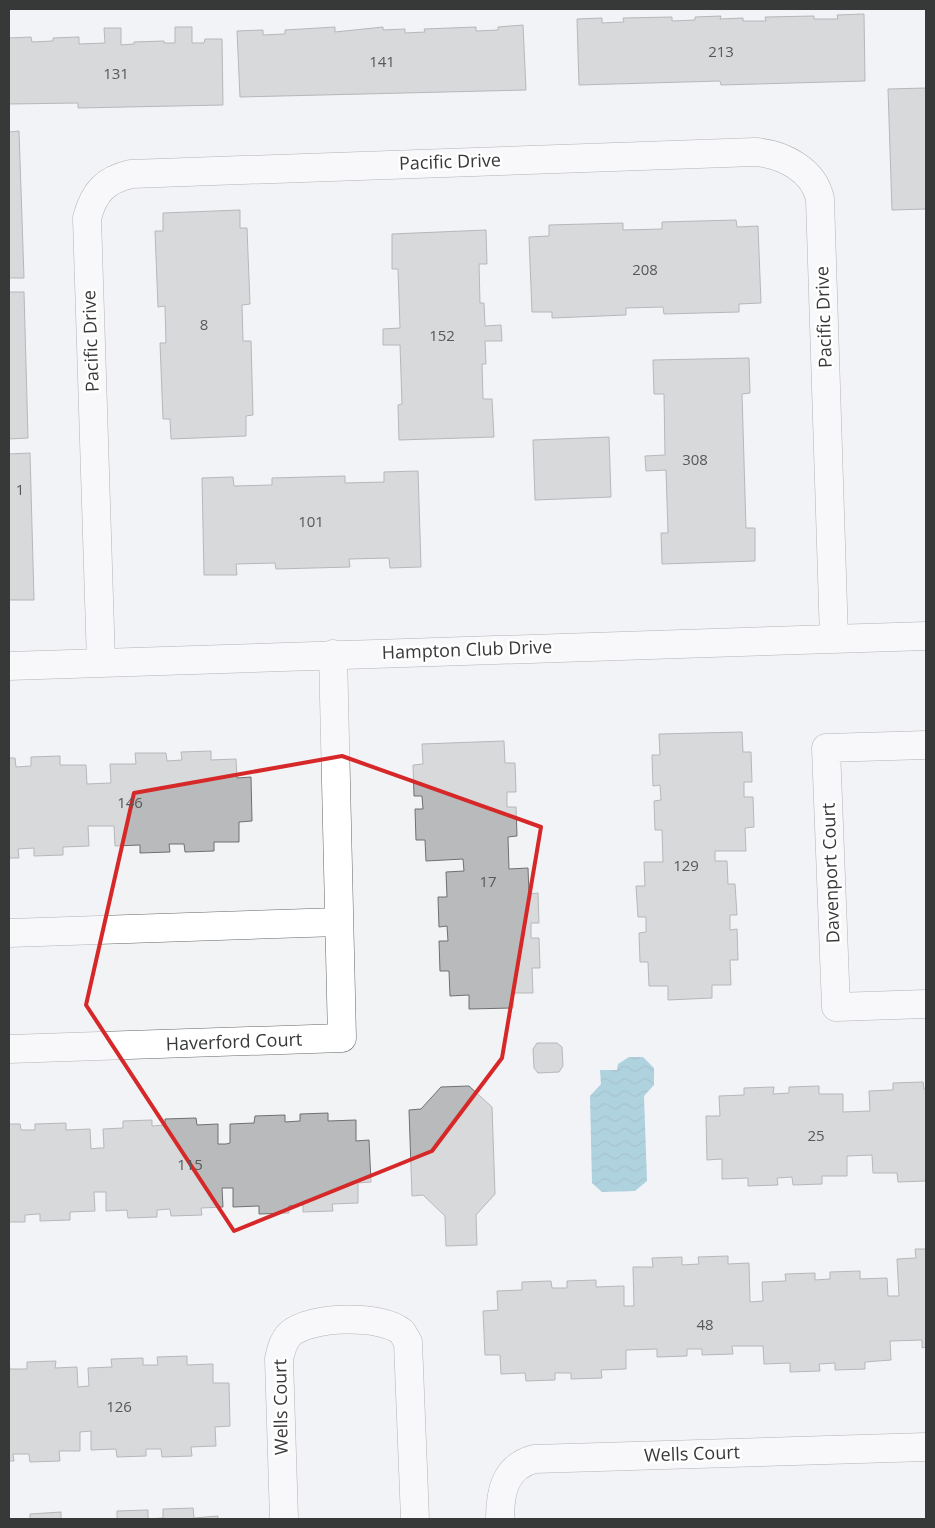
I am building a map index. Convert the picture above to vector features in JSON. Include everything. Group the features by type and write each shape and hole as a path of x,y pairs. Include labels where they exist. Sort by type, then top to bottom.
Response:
{"street":[{"name":"Pacific Drive","path":"101,662 86,218 96,192 105,183 131,174 745,152 775,155 805,171 812,178 820,198 834,638"},
{"name":"Hampton Club Drive","path":"9,666 926,636"},
{"name":"Haverford Court","path":"9,1049 342,1038 333,654"},
{"name":"Davenport Court","path":"926,745 826,748 836,1007 926,1004"},
{"path":"9,933 338,922"},
{"name":"Wells Court","path":"284,1519 279,1359 281,1350 290,1334 299,1328 332,1321 358,1320 392,1327 403,1333 408,1342 416,1519"},
{"name":"Wells Court","path":"500,1519 500,1502 507,1478 514,1468 534,1459 926,1447"}],"highlighted area":[{"path":"342,756 541,827 502,1058 432,1151 234,1231 86,1005 134,793"}],"water":[{"path":"629,1057 643,1057 654,1068 654,1085 644,1096 647,1181 635,1191 602,1192 592,1183 590,1096 601,1084 600,1070 617,1070 618,1064"}],"building":[{"path":"864,14 865,81 721,85 720,81 579,85 577,19 602,18 602,23 624,22 623,18 672,17 672,21 695,20 695,17 721,16 720,19 743,18 743,21 766,21 765,17 814,16 814,19 838,19 837,15"},
{"path":"523,25 526,90 240,97 237,31 263,30 263,35 285,34 285,30 335,27 335,32 383,27 383,30 405,29 405,33 425,32 424,29 476,27 476,31 498,30 498,27"},
{"path":"175,27 192,27 192,43 204,43 205,39 222,39 223,105 78,108 78,103 9,104 9,38 31,37 32,42 53,41 53,38 79,37 79,44 105,43 104,28 121,28 121,45 134,44 134,42 164,41 164,43 175,43"},
{"path":"926,88 926,209 892,210 888,89"},
{"path":"19,131 24,278 9,278 9,132"},
{"path":"240,210 240,228 247,228 250,304 242,305 243,341 251,341 253,415 246,416 246,436 171,439 170,419 163,419 160,343 166,343 165,306 158,307 155,231 163,231 163,213"},
{"path":"736,220 737,227 758,226 761,303 739,304 739,312 664,314 663,307 626,308 626,315 552,318 552,312 532,312 529,237 549,236 549,225 623,223 623,230 662,229 662,222"},
{"path":"486,230 487,264 479,264 480,303 484,303 485,326 501,325 502,341 485,341 486,364 482,364 483,399 492,399 494,437 399,440 398,405 402,404 400,345 383,345 383,329 400,328 398,269 392,269 392,234"},
{"path":"9,292 24,292 28,438 9,439"},
{"path":"749,358 750,393 742,394 746,528 755,528 755,561 662,564 661,533 668,533 666,470 646,471 645,456 665,455 664,394 654,394 653,360"},
{"path":"609,437 611,497 535,500 533,440"},
{"path":"30,453 34,600 9,600 9,454"},
{"path":"418,471 421,567 390,568 389,558 349,559 350,567 276,569 275,563 236,564 237,575 204,575 202,478 233,477 234,486 272,485 272,478 345,476 345,483 384,482 384,472"},
{"path":"742,732 743,752 751,752 752,782 744,782 744,797 753,797 754,827 745,828 746,851 715,851 715,861 727,861 728,884 735,884 737,915 730,915 730,930 737,929 738,960 730,960 731,985 712,985 712,998 668,1000 668,986 649,986 648,962 640,962 639,933 646,932 646,917 638,917 636,886 645,886 644,862 663,862 662,830 655,830 654,801 661,800 660,785 653,786 652,755 660,755 659,734"},
{"path":"504,741 505,763 515,763 516,792 507,792 507,807 516,807 517,836 508,837 509,869 528,868 529,894 538,893 539,923 531,923 531,938 539,938 540,968 532,968 533,993 513,993 513,1008 469,1009 469,995 450,996 449,971 440,971 439,941 448,941 447,926 439,927 438,897 447,897 446,872 464,871 463,859 426,861 425,840 416,840 415,809 423,809 422,796 414,796 413,765 423,764 422,744"},
{"path":"211,751 211,760 236,759 237,778 251,777 252,821 239,822 239,842 214,842 214,851 185,852 184,844 169,844 170,852 140,853 140,845 115,846 114,826 88,826 89,846 63,847 63,855 34,856 34,848 18,849 19,858 9,858 9,758 15,758 16,767 31,766 31,757 60,756 60,765 86,765 87,784 111,783 110,764 136,764 135,753 166,753 167,761 182,760 181,752"},
{"path":"537,1043 557,1043 562,1047 563,1066 559,1072 538,1073 534,1068 533,1049"},
{"path":"923,1082 924,1089 926,1089 926,1181 898,1182 897,1173 873,1173 872,1155 847,1156 847,1176 822,1176 822,1184 793,1185 792,1177 777,1178 778,1185 748,1186 748,1178 722,1179 722,1159 707,1160 706,1116 720,1116 719,1096 744,1095 744,1088 774,1087 773,1094 789,1093 789,1087 819,1086 819,1094 843,1094 843,1112 870,1111 869,1091 893,1090 893,1083"},
{"path":"469,1086 492,1107 495,1194 476,1215 477,1245 446,1246 445,1216 423,1195 412,1196 409,1110 421,1109 441,1087"},
{"path":"328,1113 328,1121 356,1120 356,1141 369,1140 371,1182 358,1183 358,1203 332,1204 333,1211 303,1212 303,1205 289,1206 289,1213 259,1214 259,1206 233,1207 233,1188 222,1188 223,1207 201,1208 202,1215 171,1216 170,1209 157,1210 157,1217 128,1218 127,1210 106,1211 106,1192 94,1192 95,1211 70,1212 70,1220 40,1221 40,1214 38,1214 25,1215 25,1222 9,1222 9,1124 20,1124 21,1130 35,1130 35,1124 66,1123 66,1130 90,1129 91,1149 104,1148 103,1129 123,1128 123,1121 152,1120 152,1126 165,1125 165,1119 196,1118 197,1125 218,1124 218,1144 226,1144 230,1143 230,1124 254,1123 255,1116 285,1115 285,1122 300,1121 300,1114"},
{"path":"915,1249 926,1249 926,1347 922,1348 922,1340 890,1341 891,1360 865,1362 865,1369 835,1370 835,1363 819,1364 820,1371 790,1372 790,1363 764,1364 763,1346 732,1346 733,1354 702,1355 702,1349 687,1349 687,1356 657,1357 657,1349 626,1350 626,1369 601,1370 602,1378 571,1379 571,1373 555,1373 555,1380 526,1381 525,1373 501,1374 500,1355 485,1355 483,1311 498,1310 497,1291 522,1290 522,1282 551,1281 552,1288 567,1288 567,1281 596,1280 596,1287 624,1286 624,1306 634,1306 633,1267 653,1267 652,1258 682,1257 682,1265 699,1264 698,1257 728,1256 728,1264 749,1263 750,1302 763,1301 762,1282 786,1281 785,1274 815,1273 815,1280 830,1279 830,1272 860,1271 860,1279 887,1278 888,1296 899,1296 897,1259 916,1258"},
{"path":"187,1356 187,1365 213,1364 213,1383 229,1383 230,1426 215,1427 216,1446 191,1447 192,1456 162,1457 161,1449 146,1449 146,1456 117,1457 116,1449 91,1450 91,1431 80,1432 80,1451 59,1451 60,1461 30,1462 29,1454 13,1454 14,1461 9,1461 9,1363 10,1369 27,1369 27,1362 56,1361 55,1368 77,1367 78,1387 89,1386 88,1368 112,1367 111,1359 143,1358 143,1365 158,1365 157,1357"},
{"path":"193,1508 194,1518 218,1516 218,1519 148,1519 163,1518 163,1509"},
{"path":"148,1510 148,1519 117,1519 117,1511"},
{"path":"61,1512 61,1519 30,1519 30,1514"}]}
